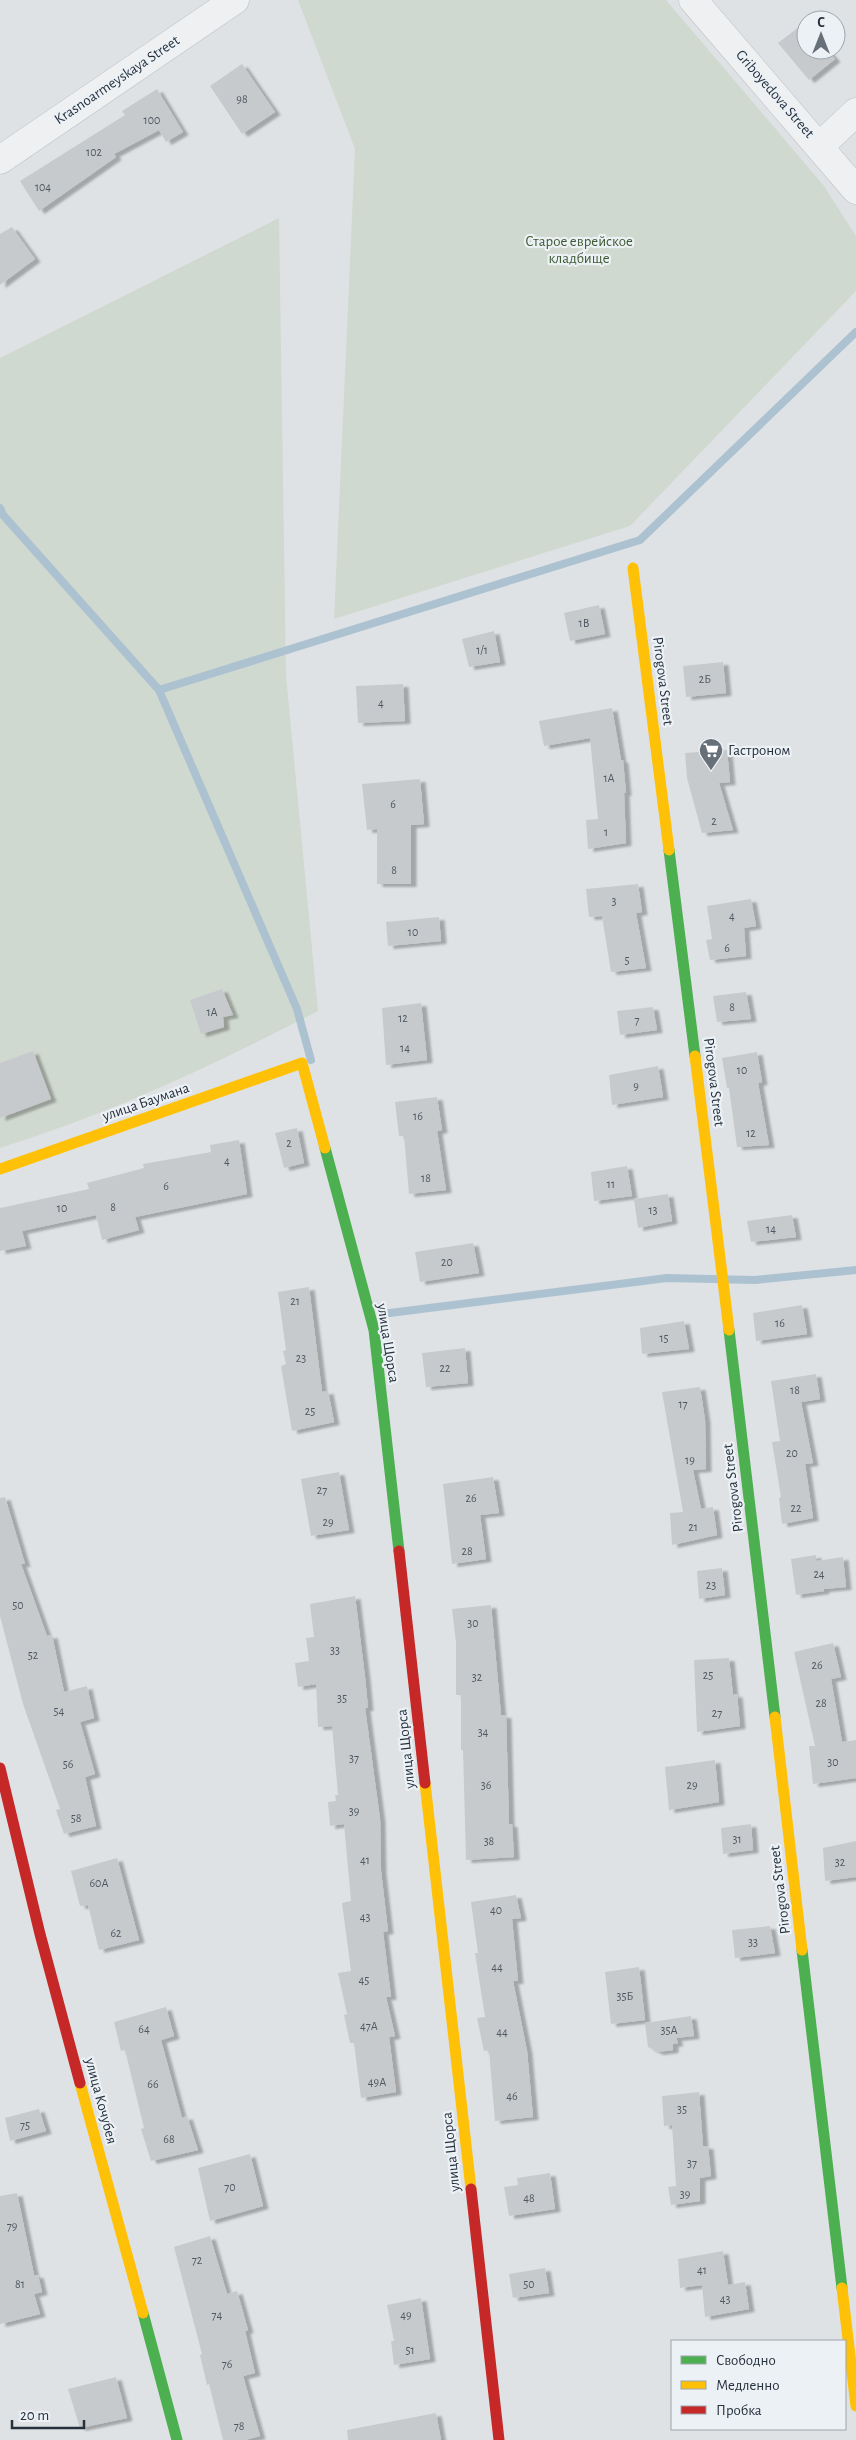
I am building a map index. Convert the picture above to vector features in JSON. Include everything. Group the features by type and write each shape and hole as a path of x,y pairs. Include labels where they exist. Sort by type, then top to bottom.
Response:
{"street":[{"name":"Krasnoarmeyskaya Street","path":"0,160 235,0"},
{"name":"Griboyedova Street","path":"694,0 856,190"},
{"path":"820,146 856,112"},
{"name":"Pirogova Street","path":"633,568 721,1263 856,2406"},
{"name":"улица Баумана","path":"0,1169 302,1063"},
{"name":"улица Щорса","path":"302,1063 374,1330 499,2440"},
{"name":"улица Кочубея","path":"0,1768 40,1934 177,2440"}],"green space":[{"name":"Старое еврейское кладбище","path":"298,0 666,0 824,186 856,236 856,291 630,526 334,619 355,149"},
{"path":"279,218 286,675 318,1011 162,1087 82,1120 0,1148 0,358"}],"building":[{"path":"796,29 796,60 834,60 809,80 778,43"},
{"path":"242,64 275,112 242,134 210,86"},
{"path":"157,89 183,132 166,142 159,130 114,154 116,157 39,211 20,181 125,115 122,111"},
{"path":"12,227 35,259 0,285 0,234"},
{"path":"599,605 605,634 570,641 564,613"},
{"path":"494,631 500,662 469,667 462,639"},
{"path":"723,662 726,693 686,697 683,666"},
{"path":"403,684 405,721 358,723 356,686"},
{"path":"612,708 621,760 623,760 626,793 624,793 626,843 588,849 586,820 598,819 590,738 544,746 539,721"},
{"path":"727,750 730,782 719,783 733,830 702,833 687,778 685,753"},
{"path":"420,779 424,824 411,825 411,884 377,884 377,829 367,830 362,784"},
{"path":"638,884 642,912 636,913 646,968 611,972 602,916 589,917 586,889"},
{"path":"751,899 756,926 744,928 746,956 710,960 706,940 712,939 707,906"},
{"path":"439,917 441,941 388,946 386,922"},
{"path":"222,989 233,1015 223,1017 224,1027 201,1034 190,1000"},
{"path":"746,992 751,1019 717,1022 713,996"},
{"path":"421,1003 427,1060 386,1065 382,1008"},
{"path":"653,1007 657,1030 620,1035 617,1011"},
{"path":"33,1051 51,1099 0,1118 0,1063"},
{"path":"757,1052 762,1082 758,1083 769,1145 737,1147 729,1088 727,1088 722,1058"},
{"path":"658,1066 663,1097 612,1105 609,1075"},
{"path":"437,1097 442,1130 437,1131 446,1190 409,1194 404,1136 399,1136 395,1102"},
{"path":"297,1128 304,1163 284,1168 275,1133"},
{"path":"239,1140 247,1194 135,1217 139,1230 102,1240 96,1215 22,1231 26,1246 0,1251 0,1208 89,1189 87,1183 144,1168 143,1164 211,1152 210,1145"},
{"path":"627,1166 632,1196 594,1201 591,1172"},
{"path":"668,1194 672,1221 638,1228 634,1199"},
{"path":"792,1215 796,1237 751,1242 747,1221"},
{"path":"473,1243 479,1273 420,1282 415,1252"},
{"path":"309,1287 322,1392 328,1391 334,1422 292,1431 281,1366 286,1364 283,1351 286,1350 278,1292"},
{"path":"802,1305 807,1334 756,1341 753,1313"},
{"path":"684,1321 689,1349 642,1354 640,1328"},
{"path":"465,1348 468,1383 426,1387 422,1353"},
{"path":"816,1374 820,1399 801,1402 813,1463 805,1464 813,1518 782,1524 779,1498 781,1497 772,1442 780,1441 771,1381"},
{"path":"700,1387 705,1420 706,1469 693,1470 701,1509 713,1507 717,1535 672,1545 670,1513 683,1512 662,1392"},
{"path":"339,1472 349,1530 311,1536 301,1479"},
{"path":"493,1477 499,1513 480,1515 486,1559 452,1564 443,1484"},
{"path":"5,1497 25,1564 21,1564 47,1636 52,1635 64,1692 87,1686 94,1718 80,1722 95,1774 85,1777 96,1826 64,1834 56,1810 60,1809 23,1704 0,1616 0,1498"},
{"path":"816,1555 816,1561 843,1557 846,1587 824,1589 824,1591 796,1595 791,1559"},
{"path":"722,1568 725,1595 699,1599 697,1571"},
{"path":"355,1596 368,1708 365,1708 380,1819 381,1871 388,1931 383,1932 391,1997 386,1997 395,2036 389,2037 396,2092 361,2098 354,2043 350,2043 344,2015 347,2014 338,1973 351,1971 342,1903 351,1901 344,1824 330,1826 328,1802 336,1801 335,1795 338,1795 332,1726 318,1727 316,1684 298,1687 295,1663 309,1661 306,1638 314,1637 310,1604"},
{"path":"491,1605 501,1715 506,1715 509,1824 512,1824 514,1857 466,1860 463,1750 461,1750 461,1695 456,1695 456,1643 452,1609"},
{"path":"833,1643 841,1677 831,1679 842,1742 856,1740 856,1778 813,1784 809,1746 815,1746 794,1652"},
{"path":"729,1658 733,1695 737,1694 740,1726 697,1732 694,1660"},
{"path":"715,1760 719,1802 669,1810 665,1767"},
{"path":"751,1824 753,1850 723,1854 721,1828"},
{"path":"856,1841 856,1877 825,1881 823,1848"},
{"path":"117,1858 139,1940 99,1950 88,1905 80,1906 71,1871"},
{"path":"516,1895 521,1918 512,1919 518,1981 513,1981 527,2051 533,2117 495,2121 489,2050 484,2051 477,2018 485,2017 475,1953 478,1953 471,1902"},
{"path":"770,1926 775,1953 735,1958 732,1930"},
{"path":"639,1967 645,2020 611,2024 605,1972"},
{"path":"166,2007 174,2036 161,2040 182,2118 187,2116 198,2150 151,2161 141,2129 144,2128 125,2050 121,2051 114,2022"},
{"path":"691,2016 694,2036 676,2038 678,2043 673,2044 673,2050 658,2052 648,2047 645,2023"},
{"path":"699,2092 703,2146 708,2146 711,2176 700,2178 700,2201 671,2205 668,2187 676,2186 672,2125 664,2126 662,2096"},
{"path":"39,2109 46,2131 10,2141 5,2118"},
{"path":"250,2154 263,2206 210,2221 198,2168"},
{"path":"550,2173 555,2209 509,2216 504,2187 518,2185 517,2178"},
{"path":"17,2193 34,2275 38,2275 42,2292 34,2294 40,2314 0,2324 0,2196"},
{"path":"210,2236 227,2294 237,2291 248,2330 245,2331 255,2373 243,2376 260,2436 245,2440 223,2440 209,2384 207,2385 200,2355 202,2354 174,2247"},
{"path":"723,2251 728,2285 745,2282 749,2309 705,2317 702,2285 680,2288 678,2259"},
{"path":"545,2268 549,2293 513,2298 509,2274"},
{"path":"421,2298 430,2359 394,2365 391,2341 394,2341 387,2305"},
{"path":"116,2377 127,2418 80,2428 68,2389"},
{"path":"436,2413 441,2440 348,2440 347,2430"}],"waterway":[{"path":"0,508 3,515 159,690 640,540 856,332"},
{"path":"159,690 297,1009 311,1060"},
{"path":"380,1307 382,1314 667,1278 755,1280 856,1270"}],"traffic: fast":[{"path":"669,850 695,1056"},
{"path":"325,1148 374,1330 399,1551"},
{"path":"729,1330 775,1717"},
{"path":"802,1950 842,2288"},
{"path":"143,2313 177,2440"}],"traffic: slow":[{"path":"633,568 669,850"},
{"path":"695,1056 729,1330"},
{"path":"0,1169 302,1063 325,1148"},
{"path":"775,1717 802,1950"},
{"path":"425,1783 471,2189"},
{"path":"80,2083 143,2313"},
{"path":"842,2288 856,2406"}],"traffic: jam":[{"path":"399,1551 425,1783"},
{"path":"0,1768 40,1934 80,2083"},
{"path":"471,2189 499,2440"}],"place":[{"name":"Гастроном","path":"711,771"}]}
